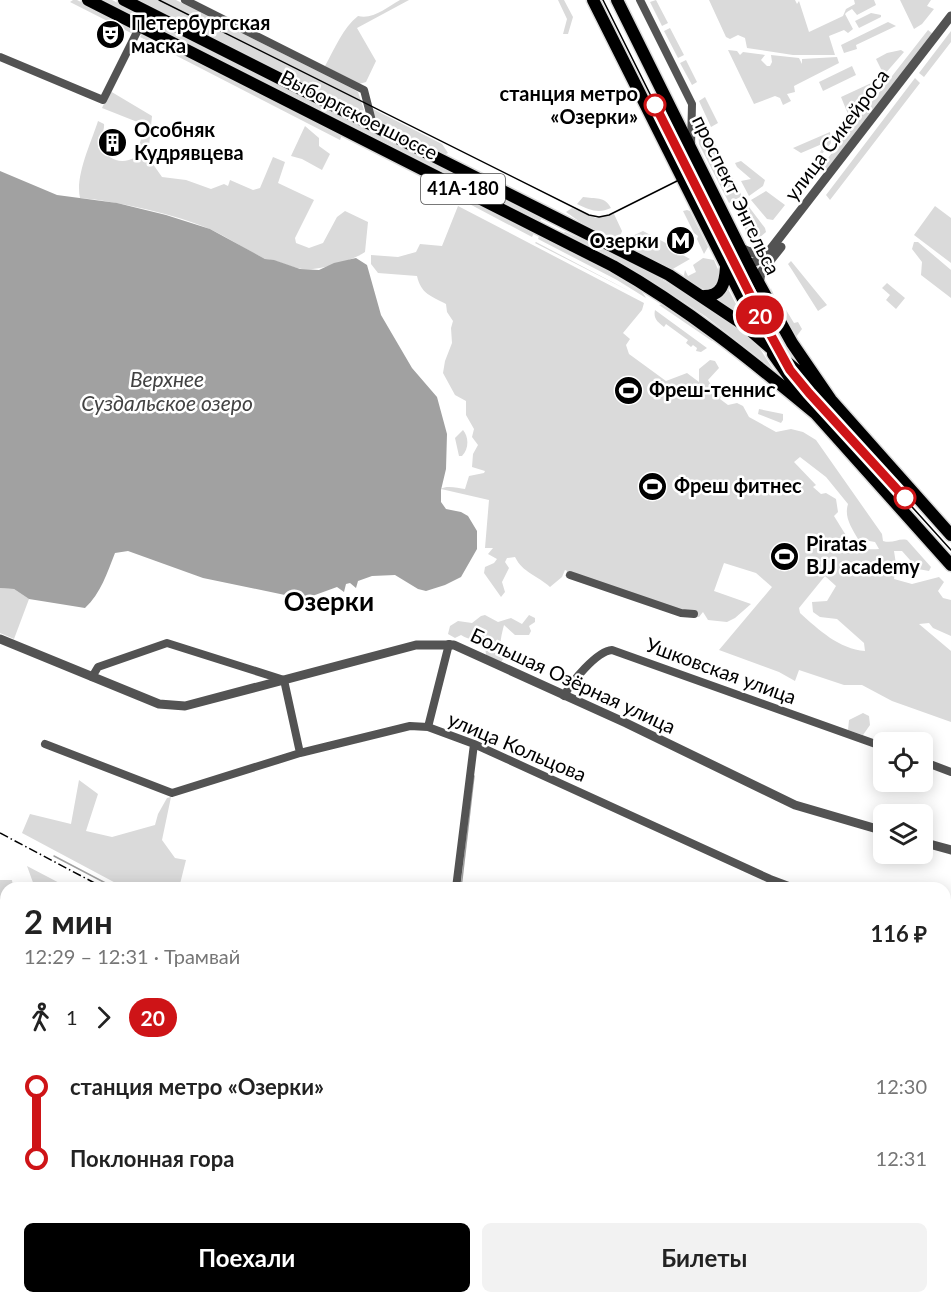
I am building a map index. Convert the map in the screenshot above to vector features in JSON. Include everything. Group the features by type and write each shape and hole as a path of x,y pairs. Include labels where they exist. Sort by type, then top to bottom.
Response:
{"main road":[{"name":"Выборгское шоссе","path":"87,0 629,275 676,304 730,343 816,414"},
{"name":"Выборгское шоссе","path":"124,0 669,275 704,296 766,342 831,400"},
{"name":"проспект Энгельса","path":"593,0 726,266 766,342 788,378 816,414 951,565"},
{"name":"проспект Энгельса","path":"617,0 748,264 792,343 831,400 951,535"},
{"path":"665,145 678,142 691,147"},
{"path":"556,236 555,226 565,221"},
{"path":"704,296 713,296 721,289 726,266"}],"street":[{"path":"185,0 364,90 373,125"},
{"path":"640,0 692,104 691,147"},
{"name":"улица Сикейроса","path":"740,247 749,252 764,254 777,243 951,16"},
{"name":"улица Сикейроса","path":"759,285 761,272 951,25"},
{"path":"0,57 103,100 140,26"},
{"path":"726,266 748,264 774,255"},
{"path":"570,575 681,613 694,614"},
{"name":"Большая Озёрная улица","path":"0,639 159,704 185,706 416,645 449,644 626,723 795,805 873,828"},
{"path":"92,677 98,668 167,643 284,680 300,753"},
{"path":"428,727 449,644"},
{"name":"Ушковская улица","path":"564,696 584,669 605,650 612,650 873,743"},
{"name":"улица Кольцова","path":"45,744 171,793 300,753 402,728 428,727 474,744 778,882"},
{"path":"457,882 474,744"},
{"path":"933,765 951,772"},
{"path":"933,845 951,850"}],"shaded area":[{"path":"73,0 135,29 133,34 70,2"},
{"path":"103,0 112,0 542,217 540,221"},
{"path":"138,0 176,0 353,89 358,92 364,110 360,112"},
{"path":"400,0 409,0 357,28 376,61 366,82 359,84 325,66 344,32 358,16 374,15"},
{"path":"558,0 564,0 573,17 568,34 563,34 567,19"},
{"path":"656,0 668,23 662,26 650,2"},
{"path":"709,0 795,0 797,4 799,1 809,32 843,16 846,9 855,4 854,0 874,0 876,5 857,15 852,9 845,14 853,29 848,33 844,30 829,36 835,55 793,55 747,48 745,38 738,35 730,39 726,37"},
{"path":"900,0 931,0 927,6 934,9 922,24 914,29"},
{"path":"871,13 881,15 881,17 859,28 855,21"},
{"path":"888,22 896,26 856,45 857,49 844,53 841,45"},
{"path":"670,28 684,55 678,58 664,31"},
{"path":"928,30 933,34 828,171 821,167"},
{"path":"951,31 951,42 924,77 919,73"},
{"path":"143,33 342,135 340,140 140,37"},
{"path":"728,50 737,51 740,55 743,52 765,55 761,60 767,66 770,66 772,62 771,55 799,58 802,64 802,59 837,57 839,63 794,86 795,92 787,94 791,101 783,105 780,98 775,96 754,104"},
{"path":"901,50 904,52 884,75 876,59 887,53"},
{"path":"686,60 697,82 692,85 680,63"},
{"path":"852,66 856,75 823,91 819,82"},
{"path":"915,78 920,83 830,200 826,195"},
{"path":"880,79 850,119 841,97"},
{"path":"110,91 152,116 148,157 162,177 186,180 211,189 224,184 228,186 230,180 253,190 260,188 273,157 285,162 278,183 314,200 295,238 296,243 309,248 323,243 337,217 345,211 368,222 365,252 335,265 302,269 265,259 212,230 182,219 129,205 80,198 82,170 98,121 104,124 104,127 98,147 111,158 120,161 136,157 145,125 102,108"},
{"path":"705,97 718,123 711,127 699,101"},
{"path":"371,108 442,144 448,153 444,155 379,122 374,117"},
{"path":"700,125 706,126 742,196 729,203 699,144 698,128"},
{"path":"305,126 319,138 319,146 330,154 322,170 291,156"},
{"path":"830,132 831,143 817,160 823,147 822,144 801,153 793,148"},
{"path":"741,161 765,180 763,186 749,196 741,181 751,179 735,163"},
{"path":"426,181 431,181 534,233 532,237"},
{"path":"766,191 785,205 773,220 767,219 751,200"},
{"path":"583,197 606,201 611,208 602,211 577,204"},
{"path":"746,203 765,228 766,232 759,238 754,239 748,235 736,210"},
{"path":"458,206 644,303 642,310 623,333 630,339 626,345 629,354 666,381 687,373 699,382 699,369 710,360 715,361 719,368 708,380 713,388 722,394 720,399 728,405 737,403 743,406 749,417 776,432 791,429 803,432 816,440 882,534 883,541 907,540 931,567 929,571 918,569 902,551 894,551 896,564 894,579 912,584 939,577 944,582 938,591 943,598 951,600 951,636 933,628 929,623 919,624 951,651 951,722 892,701 862,685 844,685 799,670 795,681 779,672 719,650 772,587 756,573 724,563 714,591 751,604 727,622 708,620 703,612 699,617 683,617 565,576 567,571 565,570 562,577 550,587 526,570 515,557 507,558 505,562 509,568 502,582 505,592 501,597 484,573 485,567 497,559 488,554 493,548 485,548 489,500 441,489 449,487 465,489 469,476 485,471 472,467 473,454 478,445 472,437 474,429 466,415 466,401 455,395 443,373 452,343 453,321 447,312 446,304 424,291 417,276 378,273 371,264 371,255 398,257 416,252 420,244 442,246","holes":["800,457 826,477 848,504 848,518 858,539 875,542 879,549 862,548 851,541 834,516 838,512 836,499 826,493 821,494 813,487 816,485 794,462","825,576 836,586 827,601 812,602 813,612 820,617 837,619 864,643 865,651 838,643 800,613 799,608"]},
{"path":"935,206 951,218 951,263 914,235"},
{"path":"572,208 596,218 614,214 622,231 621,234 612,238 595,231 566,212"},
{"path":"683,211 690,211 708,247 704,254 697,239 698,236 694,233"},
{"path":"643,231 681,251 681,254 690,259 671,270 626,246 626,239"},
{"path":"565,232 619,255 711,308 755,341 773,369 705,316 617,260"},
{"path":"539,236 615,273 646,298 617,280 538,239"},
{"path":"536,242 635,294 535,243"},
{"path":"914,242 918,242 951,270 951,298 921,275 922,262 912,249"},
{"path":"703,258 714,260 723,281 709,292 686,279 684,275 685,270 688,276 696,272 693,265"},
{"path":"791,261 827,305 818,311 788,264"},
{"path":"744,273 747,274 772,322 795,359 782,348"},
{"path":"887,283 905,298 896,309 886,300 890,295 882,288"},
{"path":"771,288 778,306 783,305 794,323 798,322 802,329 796,337 773,301"},
{"path":"728,289 744,319 718,299"},
{"path":"663,304 711,337 712,341 659,305"},
{"path":"655,310 707,348 701,352 696,351 697,348 686,343 688,340 666,324 664,327 658,322 655,318"},
{"path":"759,409 783,414 783,420 781,423 758,414"},
{"path":"463,430 467,447 462,456 459,456 455,438"},
{"path":"0,588 14,589 29,599 14,639 0,633"},
{"path":"485,615 498,622 511,618 522,624 529,615 535,618 535,622 529,626 531,631 529,635 515,635 504,625 501,646 504,658 501,662 486,655 485,644 482,642 461,635 455,638 448,634 450,626 458,621 472,623"},
{"path":"863,713 869,716 870,725 863,735 848,730 849,720"},
{"path":"79,780 98,794 86,831 112,837 155,825 167,798 171,797 162,840 175,858 186,860 180,882 114,882 22,833 30,814 71,824"},
{"path":"27,866 58,882 33,882"},
{"path":"0,880 12,880 12,882 0,882"}],"water":[{"name":"Верхнее Суздальское озеро","path":"0,171 57,195 117,203 210,229 265,259 300,269 319,270 334,263 356,258 367,265 381,315 412,368 437,397 447,434 446,469 441,502 446,509 468,516 477,531 477,549 461,577 426,591 418,589 395,575 372,576 358,581 356,588 350,583 346,584 344,592 337,587 304,599 203,578 128,551 115,553 99,589 85,608 29,599 14,589 0,588"}],"waterway":[{"path":"462,882 474,776"},
{"path":"54,856 104,882"}],"tram line":[{"path":"159,0 589,215 599,217 609,215 679,180 684,172 686,161"},
{"path":"603,0 768,330 791,370 809,393 951,550"},
{"name":"20","path":"655,105 790,370 905,498"}],"railway":[{"path":"0,833 93,882"}],"place":[{"name":"Петербургская маска","path":"110,34"},
{"name":"станция метро «Озерки»","path":"655,105"},
{"name":"Особняк Кудрявцева","path":"113,142"},
{"name":"Озерки","path":"680,241"},
{"name":"Фреш-теннис","path":"628,390"},
{"name":"Фреш фитнес","path":"653,486"},
{"name":"Piratas BJJ academy","path":"785,556"}],"district":[{"name":"Озерки","path":"329,602"}]}
